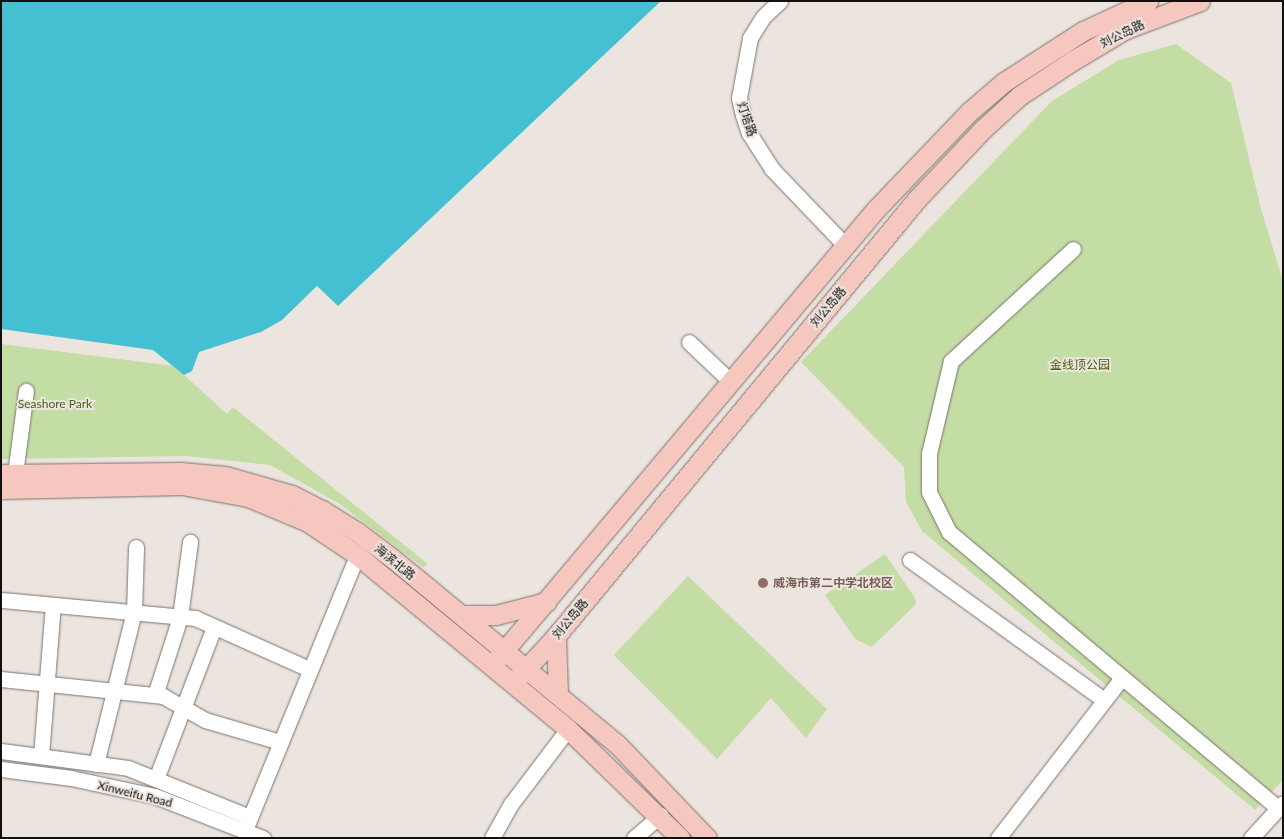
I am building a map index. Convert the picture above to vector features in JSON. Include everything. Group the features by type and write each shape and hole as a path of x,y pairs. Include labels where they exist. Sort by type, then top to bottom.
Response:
{"main road":[{"name":"刘公岛路","path":"492,665 876,209 969,112 1004,82 1083,31 1148,1"},
{"name":"刘公岛路","path":"513,682 556,636 916,200 983,129 1019,96 1072,61 1126,30 1200,1"},
{"name":"海滨北路","path":"8,474 181,472 225,476 292,495 356,530 527,667 635,760 707,838"},
{"name":"海滨北路","path":"1,489 182,485 248,497 308,522 356,555 513,682 568,729 660,816 680,838"},
{"path":"462,615 496,615 547,601"},
{"path":"556,636 558,693"}],"street":[{"name":"灯塔路","path":"780,1 763,17 750,38 739,98 743,115 750,133 772,169 845,245"},
{"path":"1073,249 951,361 929,453 929,492 949,532 1121,679 1280,806 1251,838"},
{"path":"689,342 731,382"},
{"path":"8,474 26,391"},
{"path":"155,695 180,617 190,542"},
{"path":"96,764 113,689 134,612 136,547"},
{"path":"1,751 128,768 156,779 247,824 356,555"},
{"path":"910,560 1104,700"},
{"path":"1,600 195,618 309,669"},
{"path":"41,756 45,682 53,604"},
{"path":"156,779 214,627"},
{"path":"1,679 113,689 155,695 183,707 205,720 280,742"},
{"path":"998,838 1121,679"},
{"path":"492,838 511,804 568,729"},
{"name":"Xinweifu Road","path":"1,769 71,778 155,796 247,824 263,838"},
{"path":"634,838 660,816"}],"green space":[{"name":"金线顶公园","path":"1176,44 1231,83 1261,209 1283,281 1283,780 1255,810 922,531 906,502 904,467 801,362 1052,101 1119,60"},
{"name":"Seashore Park","path":"1,344 174,366 227,414 233,407 428,564 423,567 340,504 270,465 185,456 1,459"},
{"path":"885,554 915,598 916,604 872,647 855,639 825,595"},
{"path":"688,576 827,709 806,738 771,698 717,759 614,655"}],"water":[{"path":"1,1 661,1 338,306 317,286 282,320 261,332 199,352 192,371 184,375 153,350 1,329"}],"place":[{"name":"威海市第二中学北校区","path":"763,583"}]}
